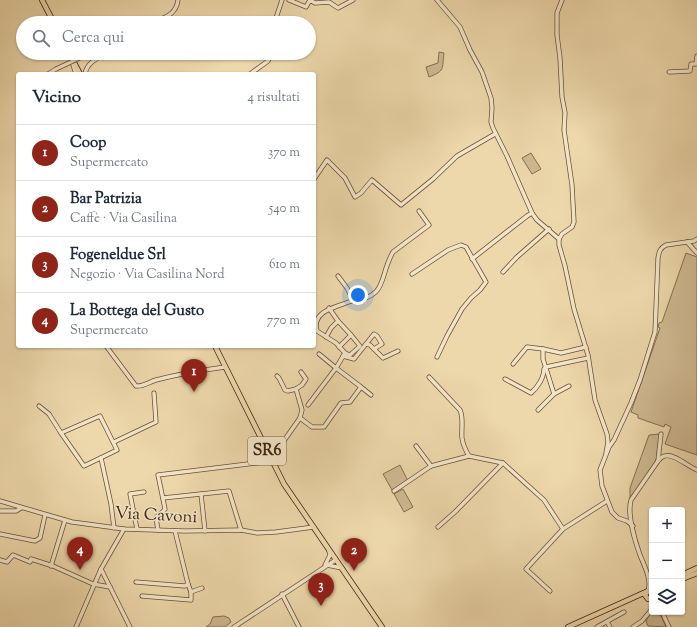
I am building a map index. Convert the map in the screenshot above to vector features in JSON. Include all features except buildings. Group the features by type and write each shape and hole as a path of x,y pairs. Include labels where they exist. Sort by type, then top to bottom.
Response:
{"main road":[{"path":"42,0 50,16"},
{"path":"72,60 79,72"},
{"name":"SR6","path":"216,348 284,484 382,627"},
{"path":"685,574 697,568"},
{"path":"685,578 697,573"},
{"path":"568,627 649,590"},
{"path":"649,591 645,595 649,598"},
{"path":"630,599 642,597 649,599"}],"street":[{"path":"166,16 177,8 178,0"},
{"path":"277,16 282,0"},
{"path":"289,0 306,7 310,0 315,3 329,2 338,8 353,0"},
{"path":"437,0 460,27 482,72 491,98 491,122 495,134 508,156 532,213 537,220 559,238"},
{"path":"562,0 558,13 556,35 560,58 562,97 565,112 564,125 572,185 574,222 572,227 559,238 559,245 574,309 586,347 595,400 607,434 608,442 606,453"},
{"path":"669,72 690,71 691,64 696,64 697,56"},
{"path":"71,60 75,72"},
{"path":"51,72 75,60"},
{"path":"86,72 90,63 95,60"},
{"path":"253,72 268,60"},
{"path":"316,176 327,160 345,178 355,197 361,193 372,180 401,205 433,179 457,156 495,134"},
{"path":"316,321 321,314 329,308 367,298 377,292 393,252 429,225 419,211"},
{"path":"472,259 526,216 532,213"},
{"path":"503,272 517,257 549,229"},
{"path":"633,526 629,522 614,515 607,501 600,476 600,470 606,453 631,403 655,332 659,251 666,245 697,239"},
{"path":"693,247 697,239"},
{"path":"687,242 697,253"},
{"path":"412,274 448,250 461,245 466,247 486,282 462,309 437,357"},
{"path":"338,276 347,288 352,298 351,301"},
{"path":"329,308 338,321 360,346 350,355 344,355"},
{"path":"326,337 331,328 338,321"},
{"path":"316,328 317,331 339,347 344,355 354,359 374,334 382,344 374,349"},
{"path":"339,347 351,335"},
{"path":"366,344 374,349 383,358 398,351"},
{"path":"513,364 526,347 561,353 586,347"},
{"path":"108,348 136,386 139,387 155,380 226,367"},
{"path":"544,349 543,359 554,394"},
{"path":"319,354 371,395"},
{"path":"308,405 344,355"},
{"path":"546,367 588,358"},
{"path":"504,379 531,393 541,380 546,367"},
{"path":"277,376 285,390 288,392 302,385 306,379 301,372"},
{"path":"429,377 460,410 462,414 462,438 469,456"},
{"path":"538,410 554,394 569,386"},
{"path":"300,418 312,427 324,427 341,403 350,402 361,387"},
{"path":"158,530 156,518 164,511 165,508 158,475 272,460 300,418 302,410 296,389"},
{"path":"114,442 156,422 154,393"},
{"path":"39,406 49,414 61,433 84,466 117,450 100,416 61,433"},
{"path":"658,461 661,434"},
{"path":"416,446 431,466"},
{"path":"394,491 431,466 469,456 503,463 544,500 564,529"},
{"path":"649,585 630,516 629,505 631,500 663,456 670,456 697,470"},
{"path":"101,458 111,504 114,528"},
{"path":"438,527 456,511 503,463"},
{"path":"163,498 229,491 241,530"},
{"path":"137,529 130,494 144,492"},
{"path":"201,494 205,531"},
{"name":"Via Cavoni","path":"0,501 65,520 124,529 175,531 241,530 257,533 314,527"},
{"path":"550,591 526,568 564,529 607,501"},
{"path":"0,511 16,511 21,508"},
{"path":"0,534 35,541 38,540 40,538 45,515"},
{"path":"51,566 65,520"},
{"path":"76,627 101,569 124,529"},
{"path":"142,596 191,600 191,592 175,531"},
{"path":"325,565 330,555 330,550"},
{"path":"0,560 7,562 12,555 30,562 31,559 94,584 110,587"},
{"path":"234,627 335,558"},
{"path":"325,565 342,568"},
{"path":"101,569 130,627"},
{"path":"136,582 185,586 188,584"},
{"path":"191,592 202,588"},
{"path":"282,594 300,627"},
{"path":"597,627 624,612"},
{"path":"633,627 641,622 649,613"},
{"path":"663,615 669,627"},
{"path":"607,622 610,627"}],"shaded area":[{"path":"439,52 444,53 442,69 438,73 429,77 426,67 438,63"},
{"path":"531,153 541,169 532,174 522,158"},
{"path":"686,253 697,257 697,455 665,444 671,427 665,424 664,427 638,418 638,415 631,412 660,328 658,327 659,323 662,322"},
{"path":"660,434 656,461 630,499 630,488 649,435"},
{"path":"400,465 408,481 392,490 383,474"},
{"path":"403,489 413,507 404,512 394,494"},
{"path":"649,615 660,615 666,627 648,626 646,621"},
{"path":"224,616 229,618 231,622 225,627 206,627 210,624 213,617"}],"place":[{"name":"Coop","path":"194,392"},
{"name":"La Bottega del Gusto","path":"80,570"},
{"name":"Bar Patrizia","path":"354,571"},
{"name":"Fogeneldue Srl","path":"321,606"}]}
